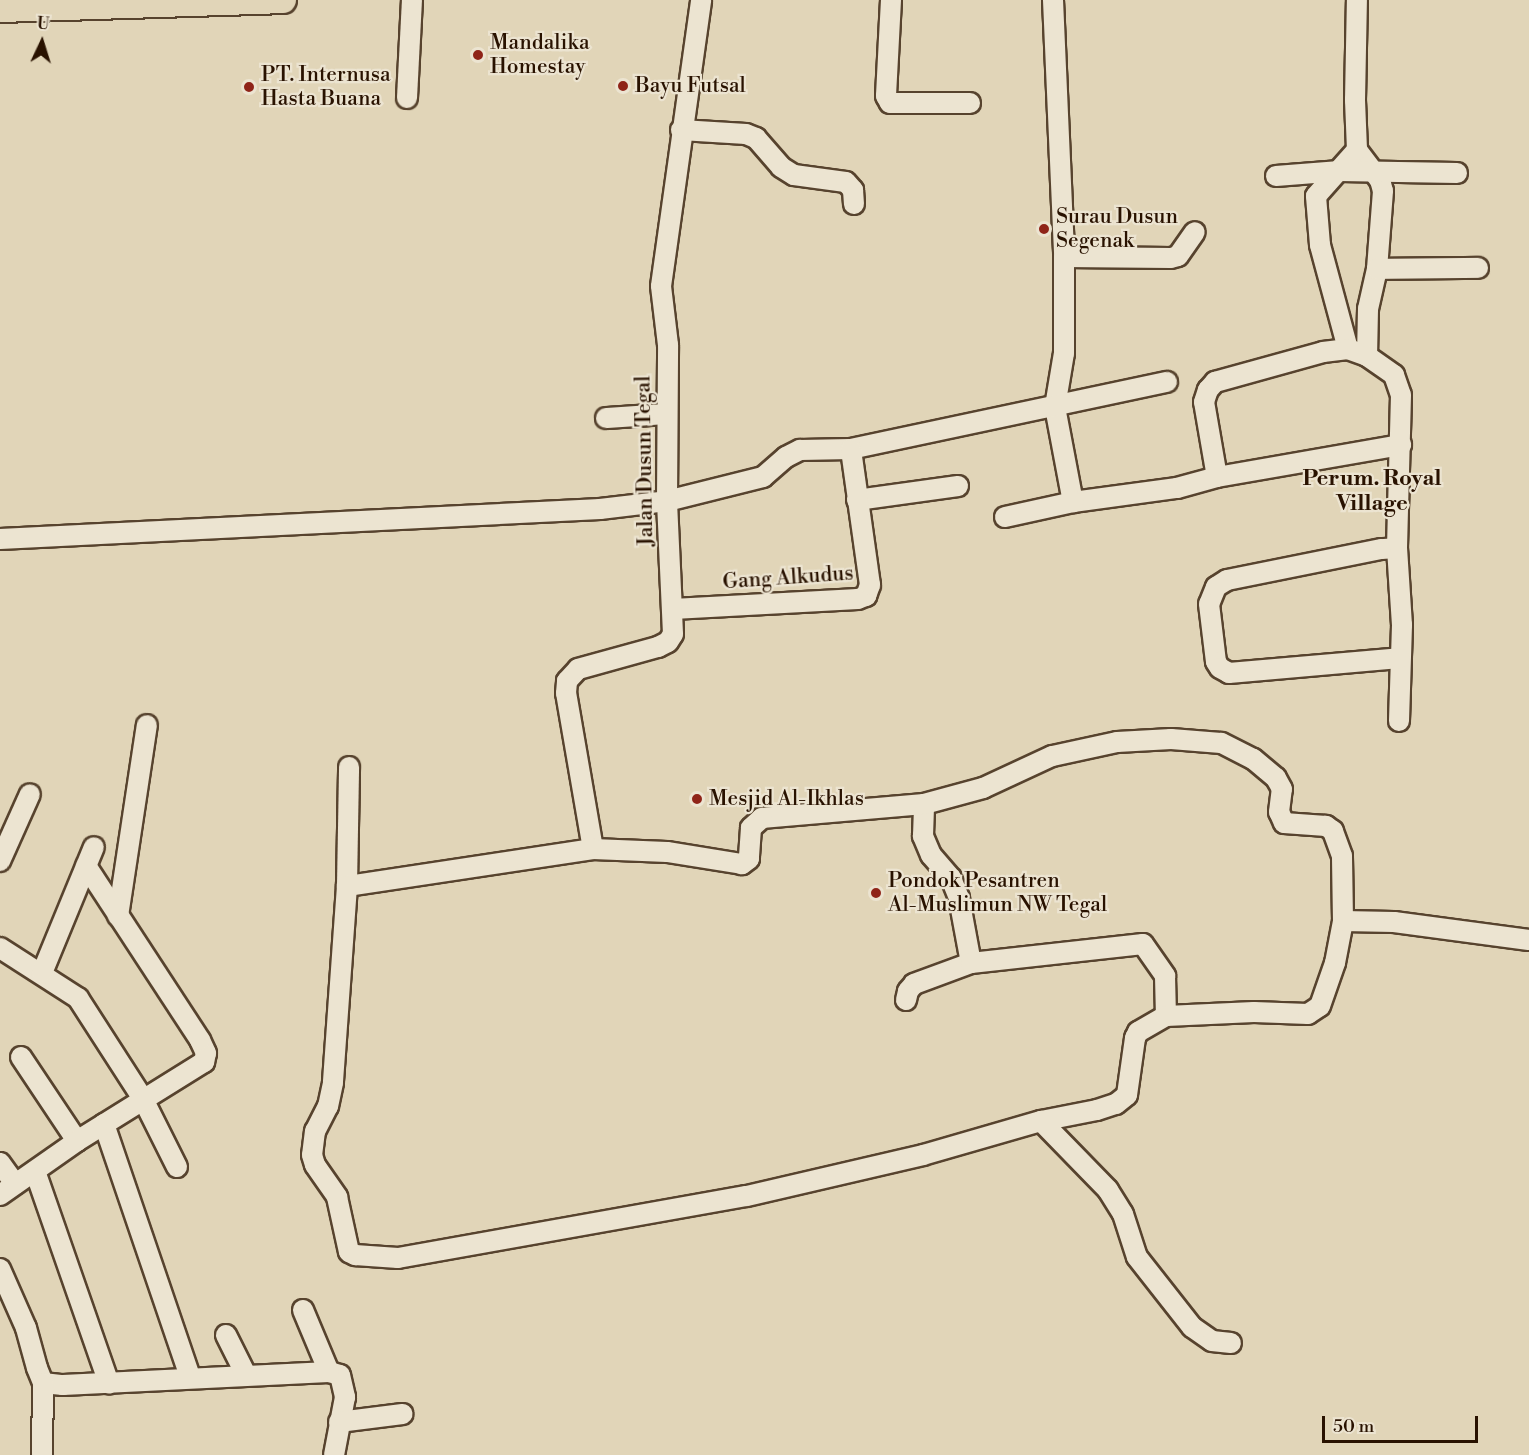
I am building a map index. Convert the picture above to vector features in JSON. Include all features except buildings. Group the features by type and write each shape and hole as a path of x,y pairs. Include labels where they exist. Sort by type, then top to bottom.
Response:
{"main road":[{"path":"0,9 283,0"}],"street":[{"path":"407,98 412,0"},
{"name":"Jalan Dusun Tegal","path":"592,849 566,693 567,681 571,674 581,668 666,643 672,634 667,501 668,345 662,286 700,0"},
{"path":"891,0 886,96 890,103 970,104"},
{"path":"1053,0 1064,257 1064,353 1055,407 1073,502"},
{"path":"1357,0 1355,100 1357,150 1380,180 1383,191 1377,269 1368,309 1366,356"},
{"path":"681,130 746,134 756,138 781,167 794,175 846,182 853,190 854,204"},
{"path":"1348,349 1320,245 1316,196 1318,191 1340,171 1357,150"},
{"path":"1276,176 1340,171 1457,173"},
{"path":"1064,257 1172,258 1178,256 1195,232"},
{"path":"1377,269 1478,268"},
{"path":"1217,477 1204,402 1212,384 1223,378 1323,352 1348,349 1366,356 1390,371 1399,384 1401,445 1397,548 1402,625 1399,658 1399,722"},
{"path":"0,539 600,509 667,501 764,477 795,452 851,449 1167,382"},
{"path":"606,418 667,414"},
{"path":"1005,517 1073,502 1177,488 1217,477 1401,445"},
{"name":"Gang Alkudus","path":"672,609 864,597 870,585 851,449"},
{"path":"857,500 958,486"},
{"path":"1397,548 1227,580 1216,587 1209,604 1216,662 1220,668 1229,673 1399,658"},
{"path":"118,916 147,725"},
{"path":"347,886 592,849 667,852 742,864 749,859 751,828 762,818 924,804 983,788 1052,756 1117,742 1171,739 1221,743 1252,759 1276,778 1282,789 1279,812 1284,823 1326,826 1333,831 1342,856 1343,921 1335,963 1320,1006 1315,1011 1299,1015 1254,1012 1166,1016 1143,1028 1135,1038 1127,1095 1116,1104 1097,1110 1041,1120 922,1155 747,1196 398,1258 351,1254 347,1248 337,1197 315,1165 312,1155 315,1131 328,1106 333,1083 347,886 349,767"},
{"path":"0,861 30,795"},
{"path":"924,804 923,836 931,855 951,878 956,889 971,963"},
{"path":"42,973 94,847"},
{"path":"0,1163 8,1190 104,1124 204,1062 206,1053 86,866"},
{"path":"1343,921 1394,922 1529,940"},
{"path":"906,1000 908,991 914,984 971,963 1143,944 1165,976 1166,1016"},
{"path":"0,948 78,998 143,1099 177,1167"},
{"path":"21,1057 77,1142"},
{"path":"1041,1120 1112,1196 1124,1214 1137,1257 1192,1327 1212,1341 1231,1343"},
{"path":"104,1124 190,1377"},
{"path":"34,1171 109,1383"},
{"path":"0,1269 26,1328 44,1383 42,1455"},
{"path":"303,1310 329,1372"},
{"path":"226,1335 246,1375"},
{"path":"44,1383 63,1385 329,1372 340,1375 344,1383 345,1397 334,1455"},
{"path":"339,1422 402,1414"}],"place":[{"name":"Mandalika Homestay","path":"478,55"},
{"name":"Bayu Futsal","path":"623,86"},
{"name":"PT. Internusa Hasta Buana","path":"249,87"},
{"name":"Surau Dusun Segenak","path":"1044,229"},
{"name":"Mesjid Al-Ikhlas","path":"697,799"},
{"name":"Pondok Pesantren Al-Muslimun NW Tegal","path":"876,893"}],"district":[{"name":"Perum. Royal Village","path":"1372,490"}]}
